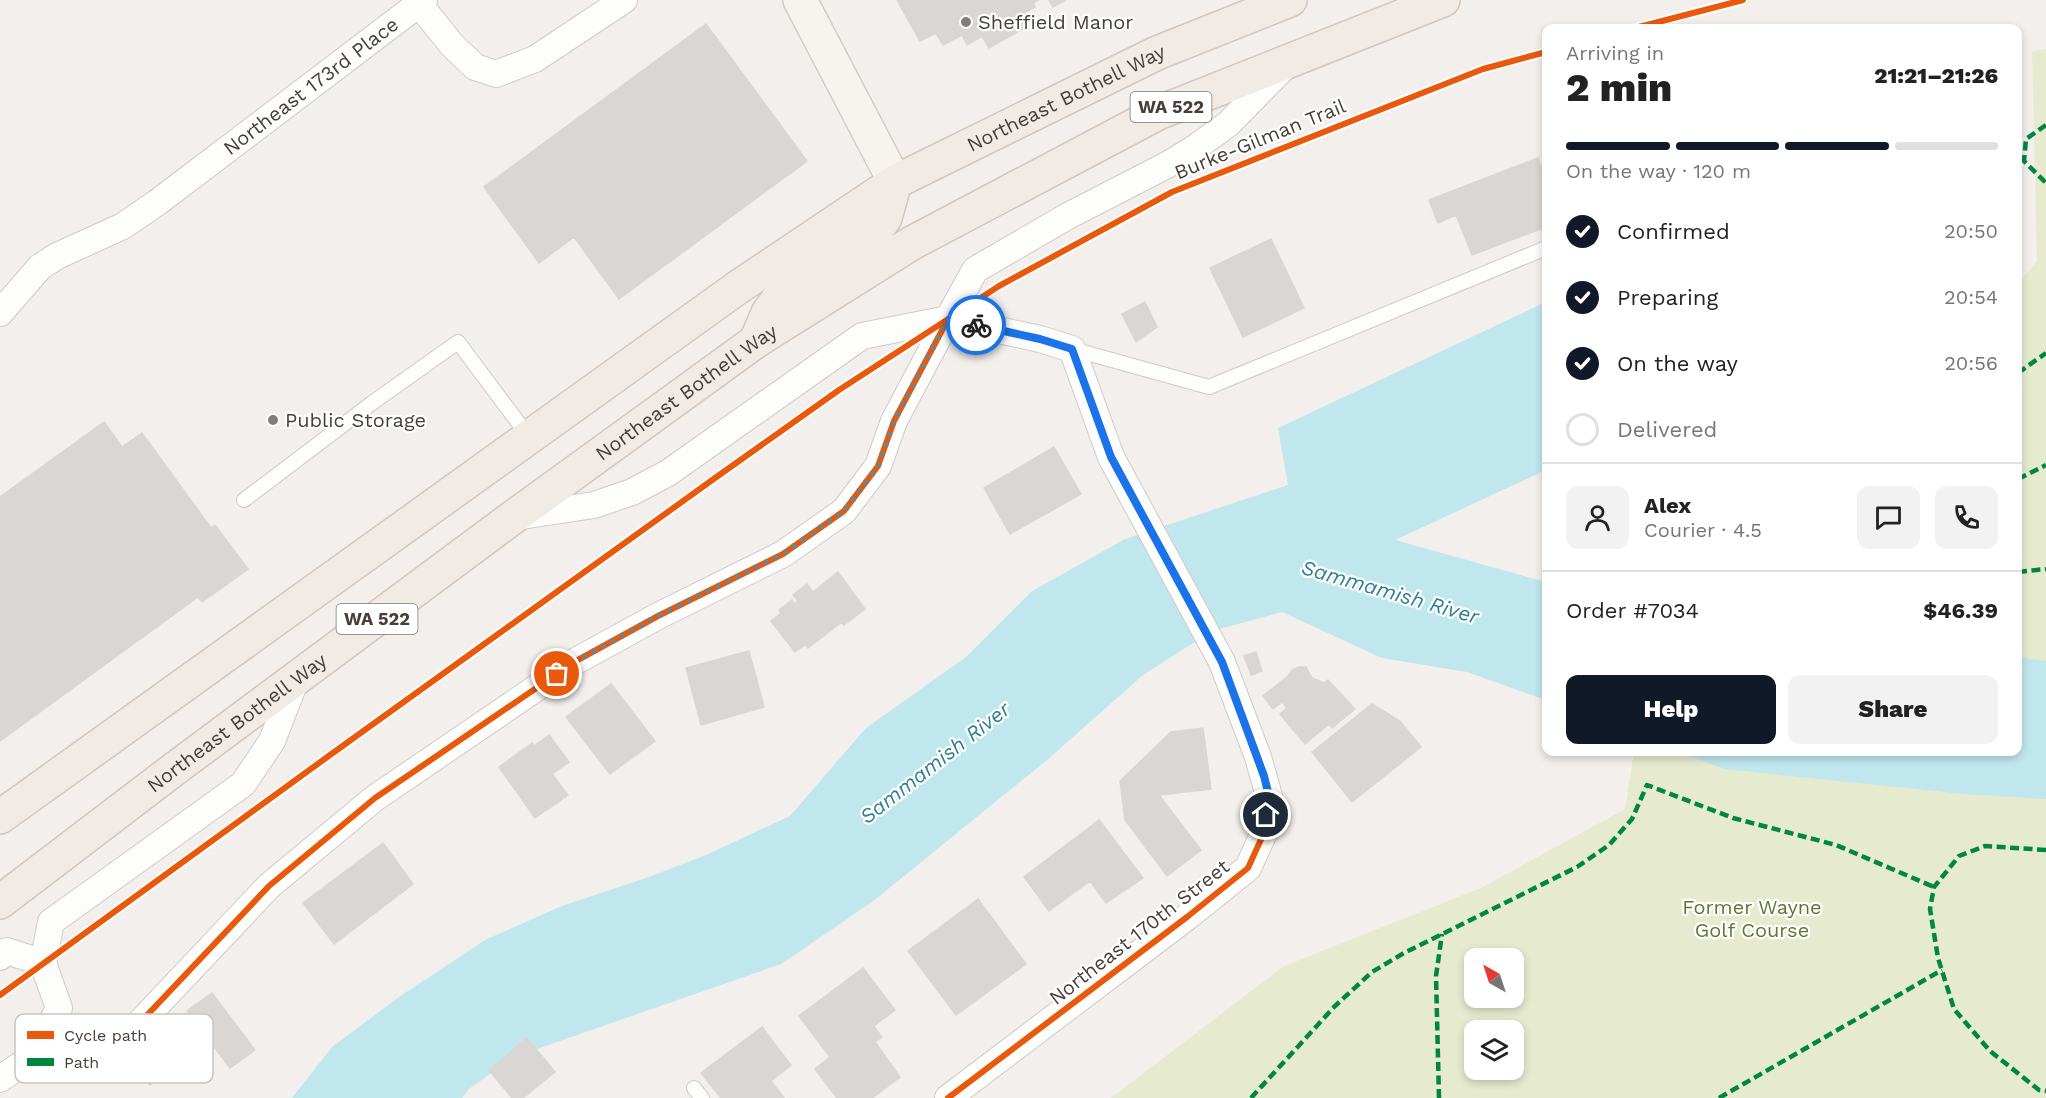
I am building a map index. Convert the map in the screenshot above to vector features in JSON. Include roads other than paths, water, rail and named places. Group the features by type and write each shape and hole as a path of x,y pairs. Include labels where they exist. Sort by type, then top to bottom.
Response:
{"main road":[{"name":"Northeast Bothell Way","path":"0,817 737,288 895,182 1157,54 1290,0"},
{"name":"Northeast Bothell Way","path":"0,902 512,518 756,341 912,243 1158,113 1443,0"},
{"path":"756,341 768,313 783,292 879,226 885,218 895,182"}],"street":[{"name":"Northeast 173rd Place","path":"0,313 40,267 57,256 123,226 158,202 421,2 452,45 475,67 496,74 535,59 624,0"},
{"path":"800,0 895,182"},
{"path":"149,1014 268,886 375,798 576,661 658,616 783,554 844,511 878,466 894,421 975,270 1066,217 1195,148 1228,124 1292,59"},
{"path":"512,518 594,505 632,492 668,473 862,336 948,319 1040,339 1072,349"},
{"name":"Northeast 170th Street","path":"948,1098 1188,917 1248,868 1263,835 1269,796 1258,757 1222,662 1111,457 1072,349"},
{"path":"56,1014 59,1008 43,963 51,922 243,784 272,741 296,680"},
{"path":"0,957 8,951 43,963"},
{"path":"0,1079 15,1069"}],"lane":[{"path":"1072,349 1209,387 1542,250"},
{"path":"244,500 372,403 458,342 529,437"}],"water":[{"name":"Sammamish River","path":"1542,304 1542,472 1395,540 1542,581 1542,699 1467,672 1382,658 1282,612 1212,631 1143,675 1047,760 872,902 781,964 514,1057 469,1089 462,1098 292,1098 332,1047 399,997 485,940 562,906 706,855 790,816 866,728 966,657 1032,591 1125,539 1288,485 1278,428"},
{"path":"2022,658 2046,661 2046,799 1964,794 1724,769 1690,756 2022,756"}],"place":[{"name":"Sheffield Manor","path":"966,22"},
{"name":"Public Storage","path":"273,420"}],"park label":[{"name":"Former Wayne Golf Course","path":"1752,918"}]}
